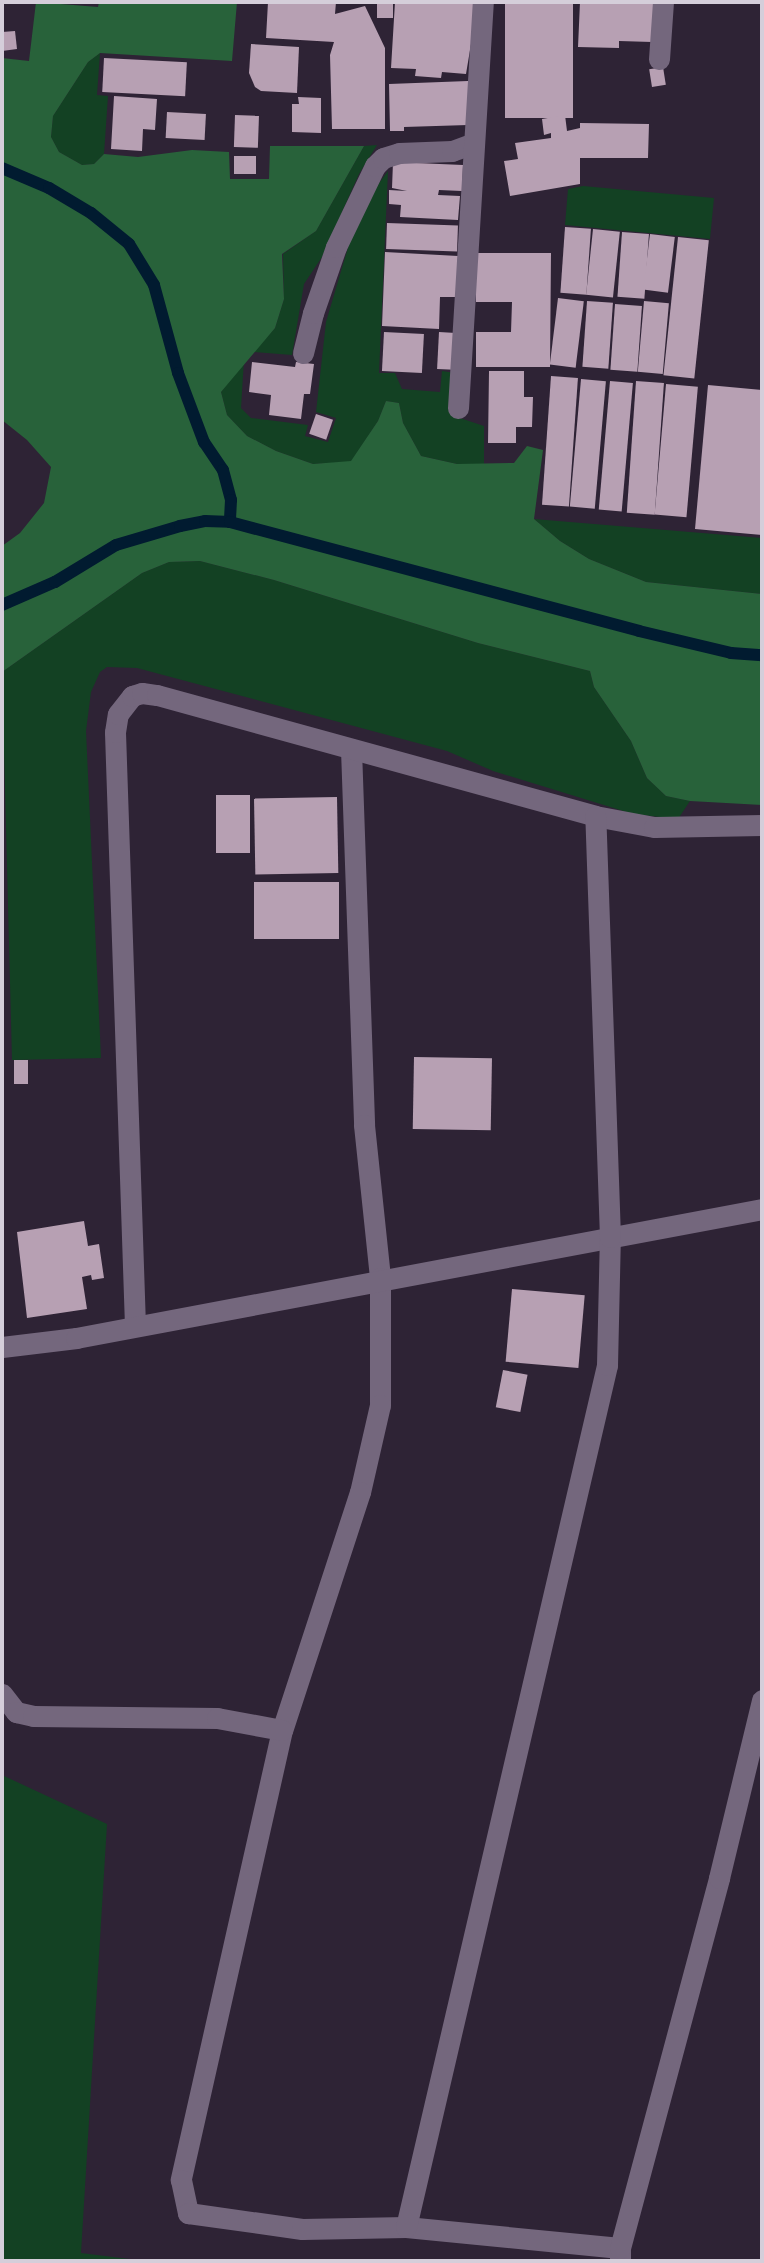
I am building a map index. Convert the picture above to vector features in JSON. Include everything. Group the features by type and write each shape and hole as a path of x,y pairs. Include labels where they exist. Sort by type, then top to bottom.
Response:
{"street":[{"path":"458,408 483,2"},
{"path":"659,59 663,2"},
{"path":"303,353 313,313 341,235 375,166 383,158 399,153 452,151 474,144"},
{"path":"135,1326 116,746 118,714 132,696 142,693 595,817 654,827 762,825"},
{"path":"351,749 364,1125 380,1278 380,1405 360,1492 282,1730 181,2180 188,2213 302,2229 406,2227 620,2255 719,1878 762,1700"},
{"path":"406,2227 607,1365 610,1237 595,817"},
{"path":"2,1347 76,1338 380,1278 762,1209"},
{"path":"2,1694 16,1712 33,1716 217,1718 282,1730"}],"green space":[{"path":"36,2 98,7 99,2 237,2 232,61 100,53 88,62 53,116 51,137 59,152 82,165 94,164 104,154 138,157 192,150 229,152 230,179 269,179 270,146 364,146 316,231 282,254 284,299 275,328 221,392 227,415 247,436 276,451 313,464 351,461 378,421 386,401 399,403 403,423 421,456 457,464 514,463 527,446 543,450 534,519 560,541 589,559 646,582 762,594 762,805 690,801 666,796 647,778 631,741 594,687 590,671 478,643 274,580 200,561 169,562 142,573 2,672 2,546 20,533 44,503 51,467 27,440 2,420 2,58 29,61"},
{"path":"100,53 97,95 108,96 104,154 94,164 82,165 59,152 51,137 53,116 88,62"},
{"path":"377,145 359,174 322,257 304,284 292,355 253,352 275,328 284,299 283,254 316,231 364,146"},
{"path":"388,171 379,373 395,373 402,389 440,392 442,371 455,373 457,417 484,426 484,464 457,464 421,456 403,423 399,403 386,401 378,421 351,462 313,464 276,451 247,436 227,415 221,392 244,360 241,408 251,418 308,425 305,436 328,442 336,418 316,412 326,322 352,234 374,190"},
{"path":"583,186 714,198 710,239 565,225 568,189"},
{"path":"534,519 762,538 762,594 646,582 589,559 560,541"},
{"path":"200,561 274,580 478,643 590,671 594,687 631,741 647,778 666,796 690,801 678,819 633,814 493,771 447,751 137,668 107,667 100,672 91,692 86,731 101,1058 12,1060 2,672 142,573 169,562"},
{"path":"2,1775 107,1824 81,2253 145,2261 2,2261"}],"building":[{"path":"268,2 336,2 335,14 365,6 385,48 385,129 332,129 330,55 334,42 266,38"},
{"path":"377,2 393,2 393,18 377,18"},
{"path":"395,2 478,2 466,74 442,72 441,78 415,76 416,69 391,68"},
{"path":"505,2 573,2 573,118 505,118"},
{"path":"580,2 654,2 652,42 619,41 619,48 578,47"},
{"path":"15,31 17,49 2,51 2,32"},
{"path":"251,44 299,47 297,93 261,91 255,87 249,73"},
{"path":"104,58 187,62 185,96 102,92"},
{"path":"663,67 666,85 652,87 649,69"},
{"path":"468,81 468,125 404,127 404,131 390,131 389,84"},
{"path":"114,96 157,99 155,130 143,129 142,151 111,149"},
{"path":"298,97 321,98 321,133 292,132 292,104 299,104"},
{"path":"167,112 206,114 205,140 166,138"},
{"path":"235,115 259,116 258,148 234,147"},
{"path":"565,115 567,131 580,128 580,123 649,124 648,158 580,158 580,184 510,196 504,161 518,159 515,143 551,138 551,133 544,135 542,119"},
{"path":"234,156 256,156 256,174 234,174"},
{"path":"393,162 463,165 462,191 439,190 438,195 460,196 458,220 400,217 401,205 389,204 389,190 407,191 392,188"},
{"path":"387,223 458,225 457,251 386,249"},
{"path":"565,227 591,229 586,295 560,293"},
{"path":"593,229 620,232 613,297 586,295"},
{"path":"622,232 649,234 644,299 617,297"},
{"path":"650,234 675,237 668,293 643,290"},
{"path":"678,237 709,240 694,378 663,375"},
{"path":"385,252 458,256 456,297 440,297 439,329 382,326"},
{"path":"476,253 551,253 550,367 476,367 476,332 511,332 512,302 476,302"},
{"path":"558,298 584,301 576,368 550,365"},
{"path":"587,301 613,303 608,369 582,367"},
{"path":"644,301 669,303 663,374 638,372"},
{"path":"615,304 642,306 637,372 610,370"},
{"path":"384,332 424,334 422,373 382,371"},
{"path":"439,332 456,333 454,370 437,369"},
{"path":"252,362 295,367 296,362 314,364 310,394 304,394 301,419 269,415 271,395 249,392"},
{"path":"489,371 524,371 524,397 533,397 532,427 516,427 516,443 488,443"},
{"path":"551,376 578,378 569,507 542,505"},
{"path":"581,379 606,381 595,509 570,507"},
{"path":"610,381 633,383 622,512 599,510"},
{"path":"636,381 664,383 655,515 627,513"},
{"path":"666,384 698,387 686,517 655,515"},
{"path":"708,385 762,390 762,535 695,529"},
{"path":"316,414 333,420 326,440 309,434"},
{"path":"216,795 250,795 250,853 216,853"},
{"path":"337,797 338,873 255,874 254,798"},
{"path":"254,882 339,882 339,939 254,939"},
{"path":"414,1057 492,1058 491,1130 413,1129"},
{"path":"14,1060 28,1060 28,1084 14,1084"},
{"path":"84,1221 88,1246 99,1244 104,1278 92,1280 91,1275 82,1277 87,1309 27,1318 17,1232"},
{"path":"512,1289 585,1295 578,1368 506,1362"},
{"path":"503,1370 528,1375 520,1412 496,1407"}],"waterway":[{"path":"2,168 49,188 91,213 129,244 154,285 178,373 204,442 223,470 231,500 230,522"},
{"path":"2,605 55,582 116,545 180,526 205,521 230,522 639,631 731,653 762,655"}]}
